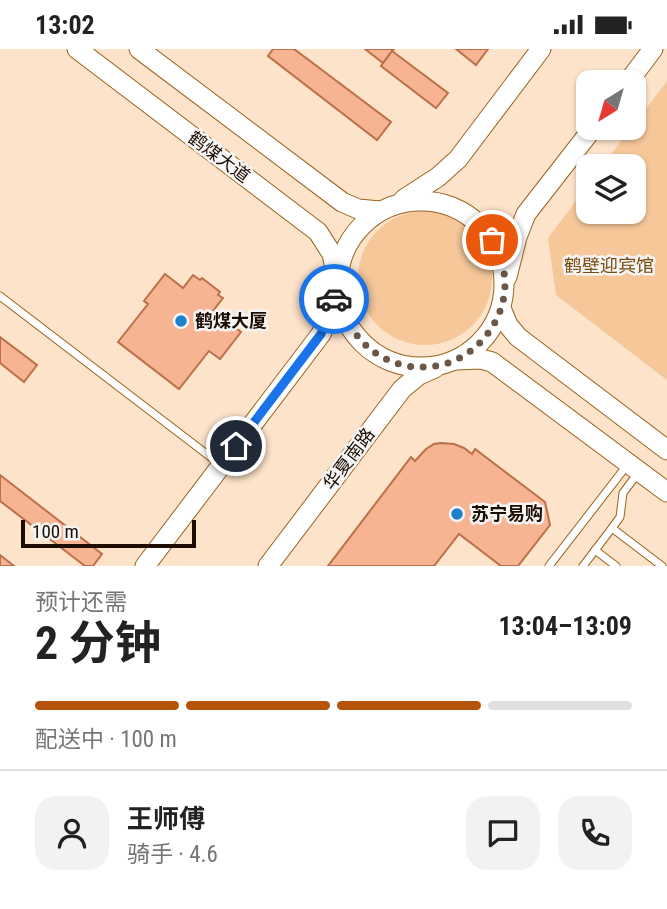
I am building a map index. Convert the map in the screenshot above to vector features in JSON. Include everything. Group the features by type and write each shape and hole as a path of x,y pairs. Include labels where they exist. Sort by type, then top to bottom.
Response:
{"main road":[{"name":"鹤煤大道","path":"77,49 318,232 332,254 345,318 368,348 402,365 428,367 481,359 492,362 667,492"},
{"path":"139,49 342,202 358,209 386,208 407,201 435,201 455,208 473,219 492,240 499,253 505,285"},
{"path":"386,208 422,188 458,159 541,49"},
{"path":"637,70 653,49"},
{"path":"449,362 479,344 496,321 517,237 526,214 584,140"},
{"name":"鹤煤大道","path":"338,281 341,260 349,240 358,229 386,208"},
{"path":"145,566 321,334 330,313 338,281"},
{"path":"501,308 518,337 667,450"},
{"name":"华夏南路","path":"268,566 402,389 419,375 449,362"}],"lane":[{"path":"0,296 222,466"},
{"path":"583,566 620,517 623,493 634,467"},
{"path":"550,566 634,467"},
{"path":"612,528 662,566"},
{"path":"595,550 616,566"}],"green space":[{"name":"鹤壁迎宾馆","path":"667,81 667,380 556,295 548,238 576,201 576,224 646,224 646,154 611,154 622,140 646,140 646,109"},
{"path":"425,211 451,216 473,230 487,252 492,278 487,304 473,326 451,340 425,345 399,340 377,326 363,304 358,278 363,252 377,230 399,216"}],"building":[{"path":"273,49 294,49 391,122 377,140 268,56"},
{"path":"365,49 394,49 383,63"},
{"path":"456,49 488,49 476,65"},
{"path":"392,51 448,93 436,108 381,66"},
{"name":"鹤煤大厦","path":"165,274 183,288 193,275 200,280 202,278 220,292 218,295 223,298 213,311 241,332 220,359 209,351 179,389 118,342 148,304 144,301"},
{"path":"0,337 37,365 24,382 0,363"},
{"name":"苏宁易购","path":"441,443 454,444 472,454 475,449 545,502 550,525 518,566 501,566 459,534 434,566 328,566 411,457 415,461 426,449"},
{"path":"0,475 102,554 93,566 85,566 0,501"},
{"path":"0,555 14,566 0,566"}],"way so far":[{"path":"334,299 338,282 341,306 351,329 368,348 390,361 414,367 428,367 456,360 479,344 496,321 501,308 505,280 499,253 492,240"}],"place":[{"name":"鹤煤大厦","path":"181,321"},
{"name":"苏宁易购","path":"457,514"}],"route":[{"path":"236,446 321,334 334,299"}]}
